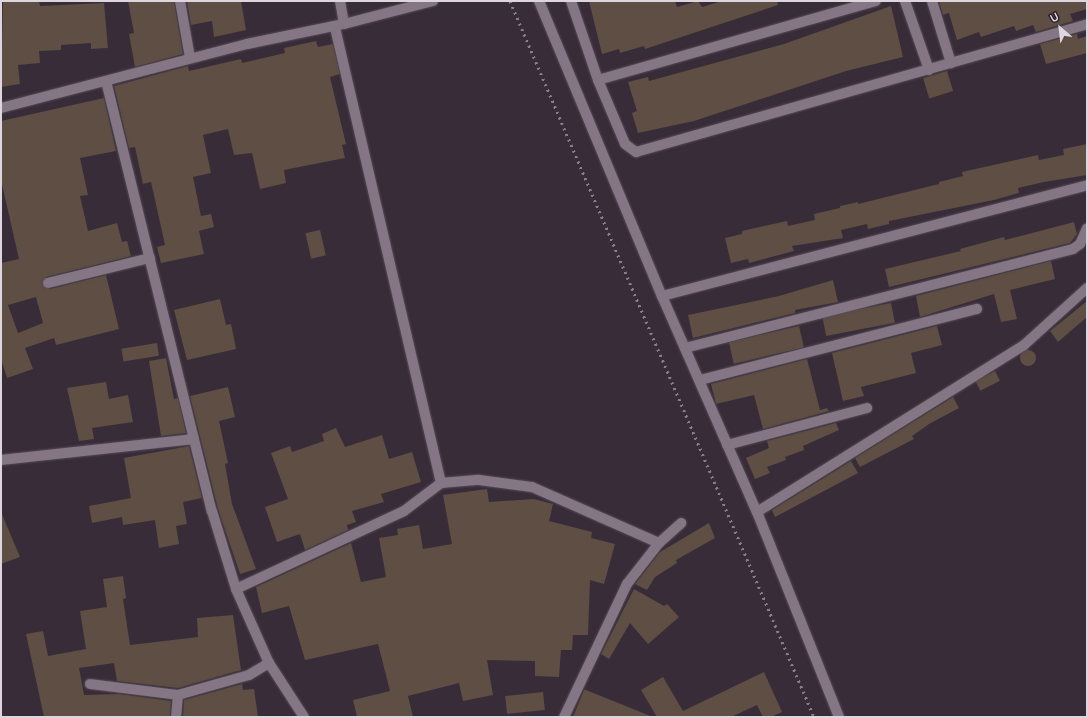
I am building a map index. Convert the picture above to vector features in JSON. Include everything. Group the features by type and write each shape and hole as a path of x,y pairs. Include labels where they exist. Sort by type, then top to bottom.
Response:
{"street":[{"path":"180,1 190,58"},
{"path":"340,1 340,25 441,483"},
{"path":"1,108 190,58 340,25 433,1"},
{"path":"539,1 662,296 756,510 839,717"},
{"path":"571,1 598,80 627,148 636,152 1087,24"},
{"path":"598,80 876,1"},
{"path":"906,1 929,70"},
{"path":"932,1 951,63"},
{"path":"106,81 212,511 236,589 266,665 304,717"},
{"path":"662,296 1087,185"},
{"path":"685,348 1073,249 1080,244 1087,228"},
{"path":"48,282 150,258"},
{"path":"756,510 1024,345 1087,288"},
{"path":"700,380 977,309"},
{"path":"727,445 867,408"},
{"path":"1,460 194,439"},
{"path":"236,589 404,511 441,483 479,480 532,487 642,534 657,542"},
{"path":"564,717 627,584 657,542 681,523"},
{"path":"90,684 178,695 249,675 266,665"},
{"path":"176,717 178,695"}],"building":[{"path":"3,1 39,1 40,6 104,3 108,48 91,49 91,43 61,45 61,50 39,51 40,63 18,65 20,84 1,87"},
{"path":"128,1 174,1 183,54 135,67 129,34 134,33"},
{"path":"187,1 241,1 246,30 214,37 212,21 191,25"},
{"path":"589,1 675,1 677,7 698,1 702,7 722,1 777,1 778,5 645,49 644,46 620,53 619,49 602,54"},
{"path":"939,1 1087,1 1087,9 1070,14 1073,21 1036,32 1033,25 1016,31 1014,26 981,37 979,32 957,40 949,13 943,15"},
{"path":"891,6 903,57 846,71 694,121 638,133 632,113 637,111 628,82 648,77 649,81 784,44"},
{"path":"1077,34 1078,39 1087,36 1087,53 1046,64 1040,44"},
{"path":"316,41 318,47 333,44 340,74 330,77 346,144 342,145 345,158 284,170 286,183 260,189 252,153 234,155 228,129 203,135 211,173 193,177 201,216 211,214 214,227 199,231 204,254 161,263 157,247 165,245 151,182 143,184 135,147 129,148 114,86 188,66 189,71 241,59 242,63 285,53 284,48"},
{"path":"947,71 953,91 929,98 923,78"},
{"path":"104,98 116,151 80,158 88,195 80,196 88,231 117,223 122,242 127,241 131,256 46,277 42,284 50,289 106,275 119,329 56,345 54,338 25,348 33,369 7,378 1,359 1,263 19,259 1,180 1,121","holes":["36,297 43,323 18,333 8,305"]},
{"path":"1087,144 1087,175 1018,188 1019,193 994,200 889,221 889,224 868,229 867,224 841,230 843,238 792,246 794,251 749,263 748,259 731,263 725,238 742,234 742,231 787,221 788,226 815,220 814,214 840,208 840,206 858,202 858,204 939,184 939,182 963,176 962,172 1038,155 1039,160 1064,155 1063,149"},
{"path":"1074,222 1077,234 1070,243 889,287 885,269 961,251 960,249 1004,237 1005,240"},
{"path":"320,230 326,255 311,259 305,233"},
{"path":"1051,261 1055,279 1010,290 1017,319 1001,322 994,294 920,317 916,296"},
{"path":"833,280 838,302 795,310 795,313 693,338 688,315 779,296"},
{"path":"220,299 226,325 231,324 236,349 187,360 174,310"},
{"path":"1087,301 1087,317 1058,342 1050,331"},
{"path":"891,303 895,323 826,336 822,316"},
{"path":"799,326 804,347 734,364 729,342"},
{"path":"937,326 942,345 911,353 916,373 861,387 864,396 843,401 832,353"},
{"path":"157,343 159,356 123,361 121,349"},
{"path":"1028,350 1035,355 1036,358 1031,365 1028,366 1021,361 1020,358 1025,351"},
{"path":"166,358 174,399 178,398 186,433 161,436 149,361"},
{"path":"807,359 820,410 827,408 829,411 763,429 754,395 716,404 711,384"},
{"path":"995,371 1000,381 980,391 975,381"},
{"path":"106,382 109,399 128,395 133,422 92,428 94,439 79,441 67,388"},
{"path":"228,387 235,417 219,421 228,463 225,464 232,504 256,569 240,574 218,509 190,396"},
{"path":"953,397 959,408 929,424 912,436 914,439 860,467 855,458"},
{"path":"836,423 839,430 803,446 804,450 785,457 786,460 767,467 770,473 755,479 746,458 769,448 767,441"},
{"path":"336,428 345,447 382,435 389,459 412,452 421,482 381,494 384,502 352,511 356,522 347,525 348,530 305,550 300,534 277,542 265,507 288,499 271,453 290,446 292,452 324,441 322,434"},
{"path":"189,446 202,498 183,502 187,524 176,526 179,544 159,548 155,520 123,525 122,517 92,523 89,506 131,498 124,458"},
{"path":"851,461 858,473 775,517 772,510"},
{"path":"487,489 489,502 534,499 553,504 549,521 592,532 591,538 615,544 604,584 590,580 588,635 573,635 572,650 561,650 559,677 535,676 535,661 487,660 493,695 463,701 459,683 408,696 413,717 357,717 353,700 390,691 378,644 305,660 289,606 262,613 256,587 351,543 361,582 386,577 379,538 398,535 397,529 419,525 423,549 452,544 443,495"},
{"path":"1,512 20,557 1,564"},
{"path":"709,523 715,538 676,560 677,563 655,577 647,590 635,584 660,552"},
{"path":"123,576 126,598 123,599 130,645 198,637 197,618 233,615 241,670 178,688 117,681 114,663 79,668 84,695 119,694 171,701 170,717 44,717 26,634 43,631 48,656 86,649 80,611 107,607 103,579"},
{"path":"634,589 664,606 667,604 679,617 648,644 630,623 609,659 601,654"},
{"path":"764,672 782,712 771,717 763,717 757,705 731,717 657,717 641,690 663,677 683,711"},
{"path":"242,684 243,690 254,689 258,717 183,717 184,700"},
{"path":"584,690 586,690 653,717 573,717"},
{"path":"543,692 545,710 507,714 505,696"}],"railway":[{"path":"510,1 814,717"}]}
